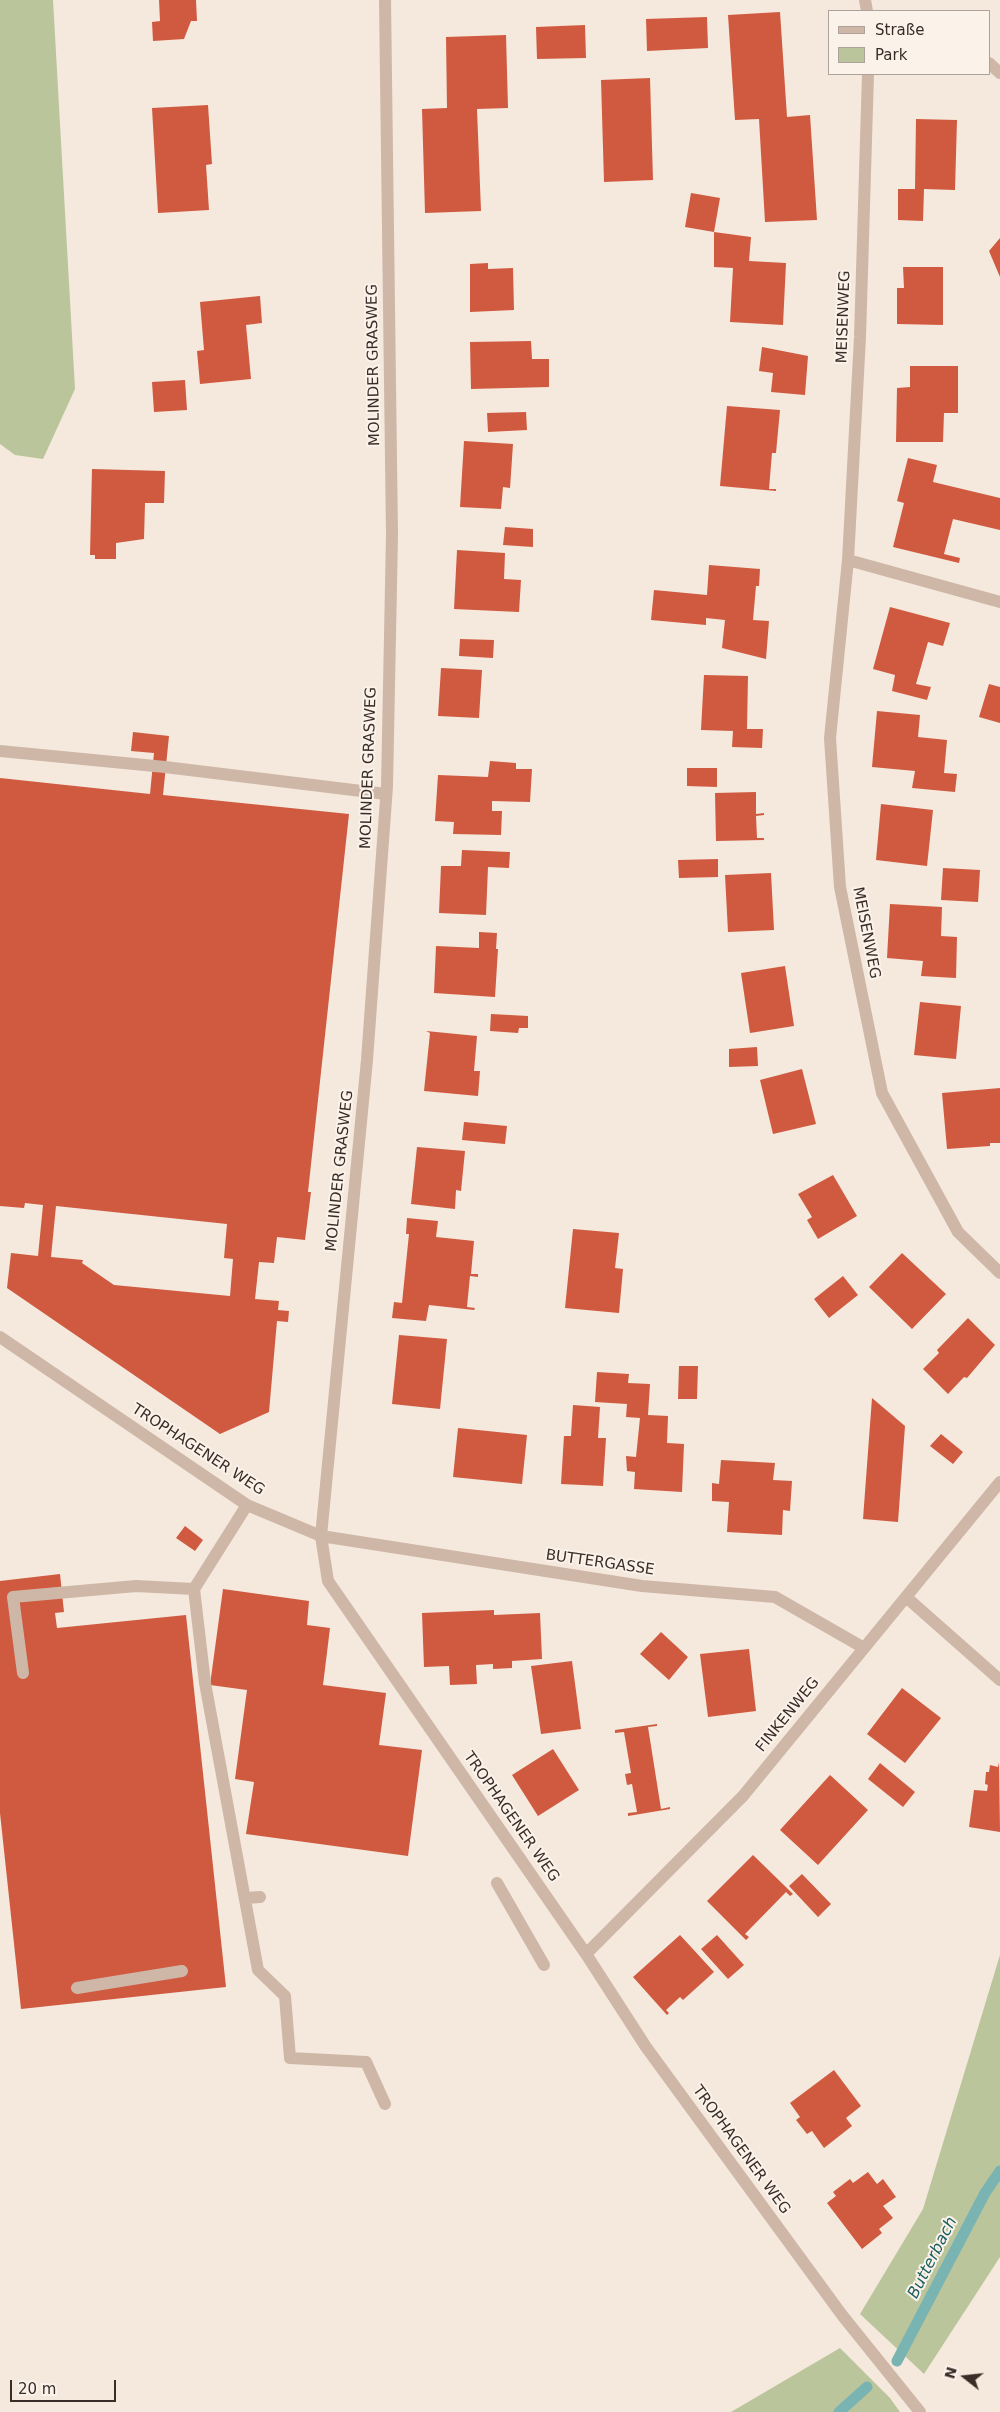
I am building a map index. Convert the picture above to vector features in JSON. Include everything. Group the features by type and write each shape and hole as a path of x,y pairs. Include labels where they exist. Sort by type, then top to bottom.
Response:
{"street":[{"name":"MOLINDER GRASWEG","path":"321,1536 367,1060 386,794 392,535 385,0"},
{"path":"990,64 1000,73"},
{"name":"MEISENWEG","path":"868,75 860,337 848,560 830,738 840,887 882,1093 958,1232 1000,1273"},
{"path":"848,560 1000,602"},
{"path":"0,751 166,767 386,794"},
{"name":"TROPHAGENER WEG","path":"0,1337 247,1505 321,1536 328,1581 586,1954 646,2047 842,2315 920,2412"},
{"name":"FINKENWEG","path":"586,1954 743,1796 1000,1482"},
{"path":"247,1505 194,1589 205,1683 258,1970 285,1996 290,2058 366,2062 385,2104"},
{"name":"BUTTERGASSE","path":"321,1536 642,1586 775,1597 864,1648"},
{"path":"24,1673 13,1597 136,1586 194,1589"},
{"path":"906,1596 1000,1680"},
{"path":"497,1883 544,1965"},
{"path":"246,1898 260,1897"},
{"path":"77,1988 182,1971"}],"green space":[{"path":"0,0 53,0 75,389 43,459 15,455 0,444"},
{"path":"1000,1955 1000,2257 924,2374 860,2314 923,2209"},
{"path":"840,2348 890,2398 900,2412 731,2412"}],"building":[{"path":"159,0 196,0 197,21 191,21 184,39 153,41 152,22 160,21"},
{"path":"780,12 787,117 810,115 817,220 765,222 759,119 735,120 728,15"},
{"path":"707,17 708,48 647,51 646,19"},
{"path":"585,25 586,58 537,59 536,27"},
{"path":"506,35 508,108 477,109 481,211 425,213 422,109 447,108 446,37"},
{"path":"650,78 653,180 604,182 601,80"},
{"path":"208,105 212,164 206,165 209,210 158,213 152,108"},
{"path":"916,119 957,120 955,190 924,189 923,221 898,220 898,189 915,189"},
{"path":"691,193 720,198 714,232 685,227"},
{"path":"714,232 751,237 749,261 786,263 783,325 730,322 733,268 714,267"},
{"path":"1000,238 1000,277 989,251"},
{"path":"488,263 488,269 513,268 514,310 470,312 470,264"},
{"path":"903,267 943,267 943,325 897,324 897,288 904,288"},
{"path":"260,296 262,323 246,325 251,379 200,384 197,351 204,350 200,302"},
{"path":"531,341 532,359 549,359 549,387 471,389 470,342"},
{"path":"762,347 808,356 805,395 771,392 773,373 759,371"},
{"path":"910,366 958,366 958,413 944,413 943,442 896,442 897,388 910,387"},
{"path":"185,380 187,410 154,412 152,382"},
{"path":"727,406 780,410 776,453 772,453 769,489 776,489 776,491 720,486"},
{"path":"526,412 527,430 488,432 487,413"},
{"path":"464,441 513,444 510,488 503,487 501,509 460,507"},
{"path":"908,458 937,465 933,482 1000,498 1000,530 953,519 944,554 960,558 959,563 893,547 904,503 897,501"},
{"path":"92,469 165,471 164,503 145,503 144,539 116,543 116,559 95,559 95,555 90,555"},
{"path":"505,527 533,529 533,547 503,545"},
{"path":"457,550 505,553 504,579 521,580 519,612 454,609"},
{"path":"709,565 760,569 759,586 756,586 753,620 769,621 766,659 722,648 725,620 706,618 706,625 651,620 654,590 707,595"},
{"path":"890,607 950,623 943,646 928,642 916,684 931,687 927,700 892,691 895,675 873,669"},
{"path":"460,639 494,640 493,658 459,656"},
{"path":"441,668 482,670 479,718 438,716"},
{"path":"704,675 748,676 747,729 763,729 762,748 732,747 733,731 701,730"},
{"path":"989,684 1000,687 1000,723 979,717"},
{"path":"877,711 920,715 918,737 947,740 944,773 957,774 955,792 912,788 915,771 872,767"},
{"path":"133,732 169,736 163,795 349,814 308,1192 311,1192 305,1240 277,1237 274,1263 259,1262 255,1299 279,1301 278,1310 289,1311 288,1322 277,1321 269,1412 220,1434 7,1288 11,1253 38,1256 43,1205 25,1203 24,1208 0,1206 0,778 150,794 154,753 131,751","holes":["56,1206 227,1224 224,1258 233,1259 230,1296 114,1285 82,1263 83,1260 51,1257"]},
{"path":"490,761 516,763 516,769 532,769 530,802 492,801 492,811 502,811 501,835 453,834 454,822 435,821 438,775 488,777"},
{"path":"687,768 717,768 717,787 687,786"},
{"path":"756,792 756,814 764,813 764,815 756,816 757,838 764,838 764,840 716,841 715,793"},
{"path":"881,804 933,810 927,866 876,860"},
{"path":"462,850 510,852 509,868 488,867 486,915 439,913 441,866 461,866"},
{"path":"718,859 718,877 679,878 678,860"},
{"path":"943,868 980,870 978,902 941,900"},
{"path":"771,873 774,930 728,932 725,875"},
{"path":"890,904 942,907 941,936 957,937 956,978 921,976 923,961 887,958"},
{"path":"479,932 497,933 495,997 434,993 436,946 479,948"},
{"path":"785,966 794,1026 750,1033 741,973"},
{"path":"920,1002 961,1006 956,1059 914,1055"},
{"path":"491,1014 528,1016 528,1028 519,1028 518,1033 490,1031"},
{"path":"426,1031 477,1036 474,1071 480,1071 478,1096 424,1091 430,1033"},
{"path":"757,1047 758,1066 729,1067 729,1049"},
{"path":"802,1069 816,1124 773,1134 760,1080"},
{"path":"1000,1088 1000,1143 990,1143 990,1146 947,1149 942,1093"},
{"path":"464,1122 507,1126 505,1144 462,1140"},
{"path":"417,1147 465,1151 461,1191 456,1190 455,1209 411,1204"},
{"path":"833,1175 857,1216 818,1239 807,1220 812,1217 798,1194"},
{"path":"407,1218 438,1221 436,1237 474,1241 471,1274 478,1274 478,1277 470,1276 467,1307 475,1308 474,1310 429,1305 426,1321 392,1318 394,1302 402,1303 409,1234 406,1234"},
{"path":"573,1229 619,1233 615,1268 623,1269 619,1313 565,1308"},
{"path":"902,1253 946,1294 912,1329 869,1287"},
{"path":"843,1276 858,1295 829,1318 814,1299"},
{"path":"968,1318 995,1345 967,1378 964,1377 948,1394 923,1369 939,1353 937,1350"},
{"path":"399,1335 447,1339 440,1409 392,1404"},
{"path":"679,1366 698,1366 697,1399 678,1399"},
{"path":"597,1372 629,1374 628,1383 650,1384 648,1415 668,1416 667,1443 684,1444 682,1492 634,1489 635,1472 627,1471 626,1456 636,1457 640,1418 626,1417 627,1404 595,1402"},
{"path":"872,1398 905,1426 898,1522 863,1519"},
{"path":"573,1405 600,1407 598,1438 606,1438 603,1486 561,1484 564,1436 571,1436"},
{"path":"458,1428 527,1435 522,1484 453,1477"},
{"path":"941,1434 963,1452 953,1464 930,1446"},
{"path":"721,1460 775,1463 773,1480 792,1481 790,1511 783,1510 782,1535 727,1532 729,1502 712,1501 712,1483 719,1484"},
{"path":"185,1526 203,1540 195,1551 176,1538"},
{"path":"60,1574 64,1612 55,1613 57,1628 186,1615 226,1987 21,2009 0,1813 0,1581"},
{"path":"223,1589 309,1601 307,1625 330,1628 323,1685 386,1693 379,1745 422,1750 408,1856 246,1834 254,1782 235,1779 247,1690 210,1685"},
{"path":"494,1610 494,1615 540,1613 542,1659 512,1661 512,1668 493,1669 493,1664 476,1665 477,1684 450,1685 449,1666 424,1667 422,1613"},
{"path":"661,1632 688,1657 669,1680 640,1654"},
{"path":"749,1649 756,1711 708,1717 700,1654"},
{"path":"572,1661 581,1729 541,1734 531,1666"},
{"path":"902,1688 941,1718 905,1763 867,1734"},
{"path":"657,1724 657,1726 648,1727 661,1809 670,1807 670,1809 628,1816 628,1813 637,1812 632,1784 627,1785 625,1774 631,1773 624,1732 615,1733 615,1730"},
{"path":"553,1749 579,1790 538,1816 512,1775"},
{"path":"999,1762 1000,1832 969,1827 974,1790 987,1791 988,1785 985,1784 986,1772 989,1772 990,1765 998,1767"},
{"path":"880,1763 915,1792 903,1807 868,1779"},
{"path":"830,1775 868,1810 818,1865 780,1830"},
{"path":"753,1855 793,1894 790,1896 786,1892 745,1934 749,1937 746,1940 707,1901"},
{"path":"802,1874 831,1904 818,1917 789,1886"},
{"path":"680,1935 714,1972 683,2000 680,1997 666,2010 669,2013 667,2015 633,1977"},
{"path":"717,1935 744,1965 728,1979 701,1949"},
{"path":"834,2070 861,2106 846,2118 852,2126 824,2148 812,2131 807,2134 796,2120 800,2117 790,2103"},
{"path":"868,2172 877,2184 883,2179 896,2197 883,2206 893,2218 879,2229 882,2233 862,2249 827,2203 836,2196 833,2192 850,2179 853,2183"}],"waterway":[{"name":"Butterbach","path":"897,2361 985,2193 1000,2171"},
{"name":"Butterbach","path":"839,2412 867,2387"}]}
